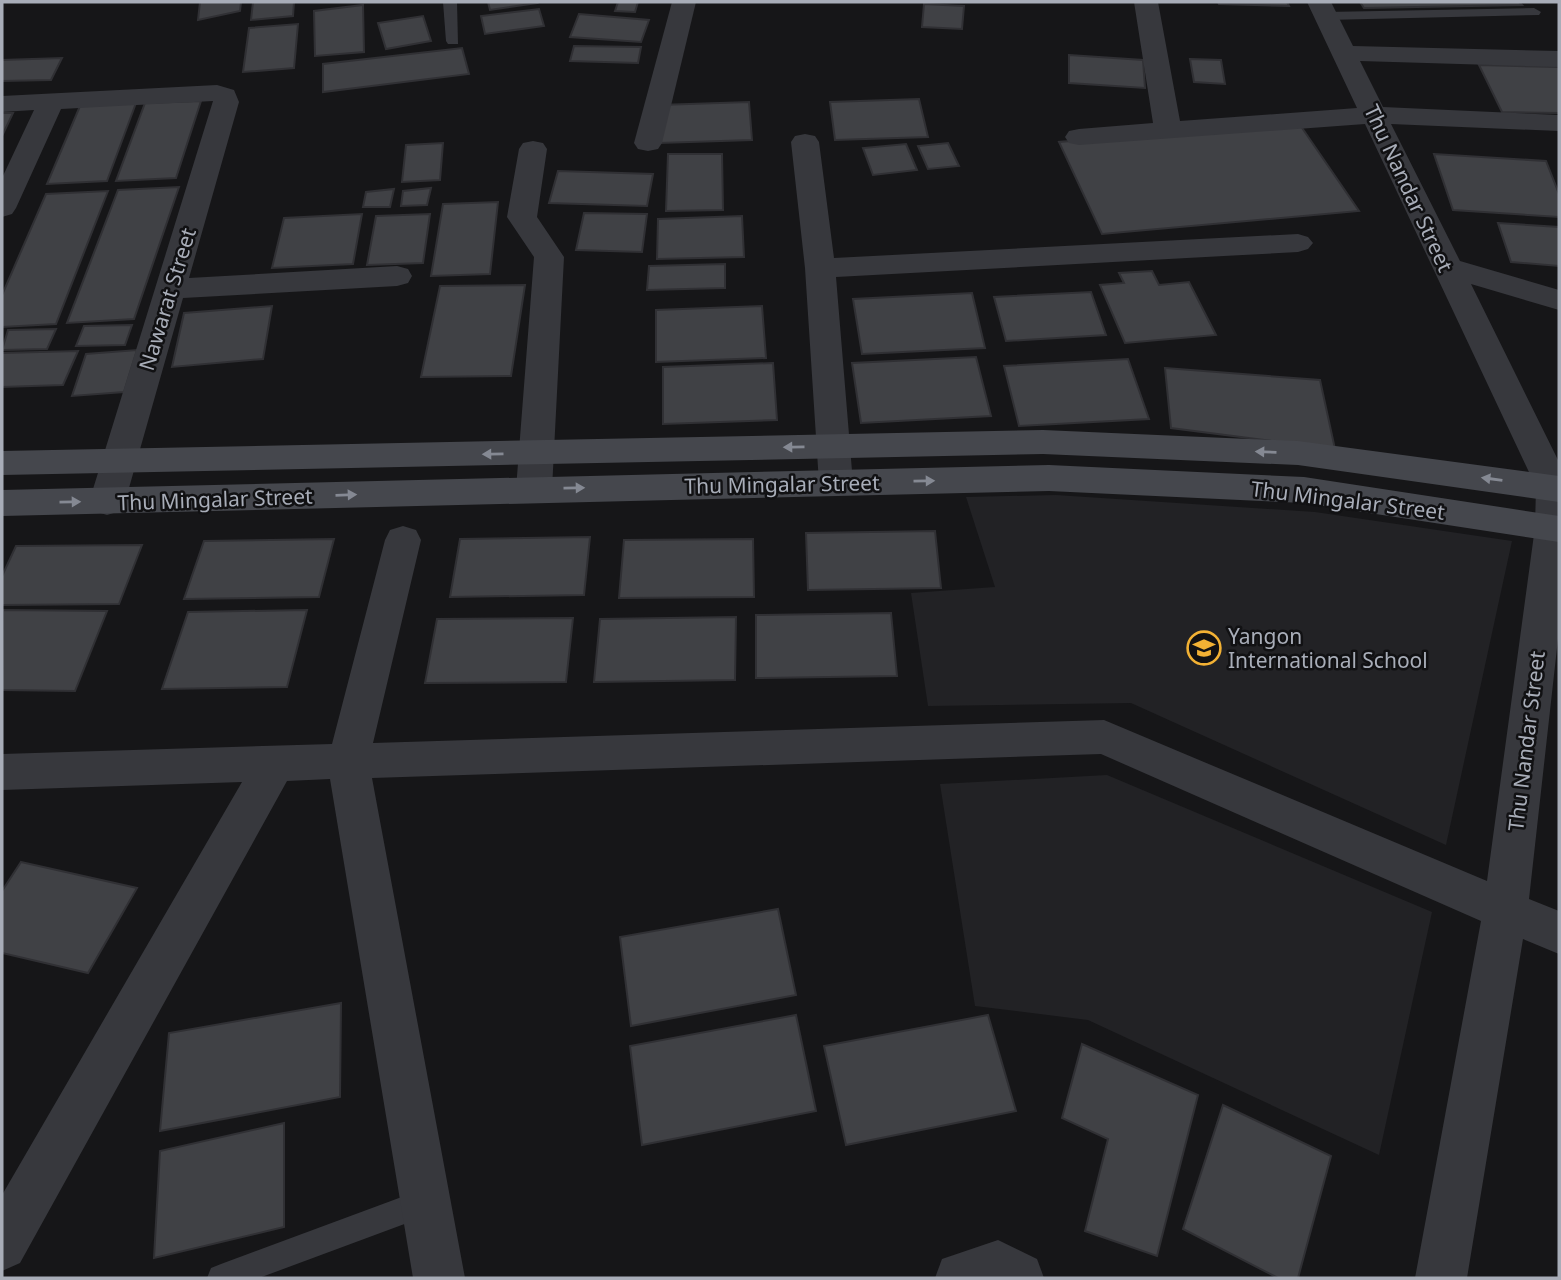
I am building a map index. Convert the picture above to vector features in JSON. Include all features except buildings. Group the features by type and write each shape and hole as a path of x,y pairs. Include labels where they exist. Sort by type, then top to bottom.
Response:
{"street":[{"path":"648,143 684,2"},
{"path":"1146,2 1168,130"},
{"name":"Thu Nandar Street","path":"1322,9 1446,267 1557,488 1556,528 1505,911 1441,1278"},
{"path":"1344,53 1559,60"},
{"name":"Nawarat Street","path":"51,102 218,93 225,96 226,102 107,502"},
{"path":"2,104 51,102 2,208"},
{"path":"1079,137 1375,115 1559,123"},
{"path":"805,142 820,268 835,483"},
{"path":"533,149 522,217 549,257 534,489"},
{"path":"820,268 1298,243"},
{"path":"1446,267 1559,300"},
{"path":"170,289 397,276"},
{"path":"1044,442 1049,478"},
{"name":"Thu Mingalar Street","path":"2,463 1044,442 1298,453 1557,488"},
{"path":"1220,450 1221,486"},
{"path":"391,494 400,456"},
{"name":"Thu Mingalar Street","path":"2,503 1049,478 1304,490 1556,528"},
{"path":"403,540 348,762 439,1278"},
{"path":"2,772 1104,737 1559,933"},
{"path":"2,1245 275,763"},
{"path":"961,1278 998,1266 1018,1278"}],"lane":[{"path":"450,2 453,41"},
{"path":"1322,9 1534,12"},
{"path":"221,1278 426,1202"}],"shaded area":[{"name":"Yangon International School","path":"1056,495 1315,512 1512,541 1446,845 1131,703 928,706 911,593 995,587 966,497"},
{"path":"1107,775 1432,912 1379,1155 1088,1020 975,1006 940,784"}],"place":[{"name":"Yangon International School","path":"1204,648"}]}
